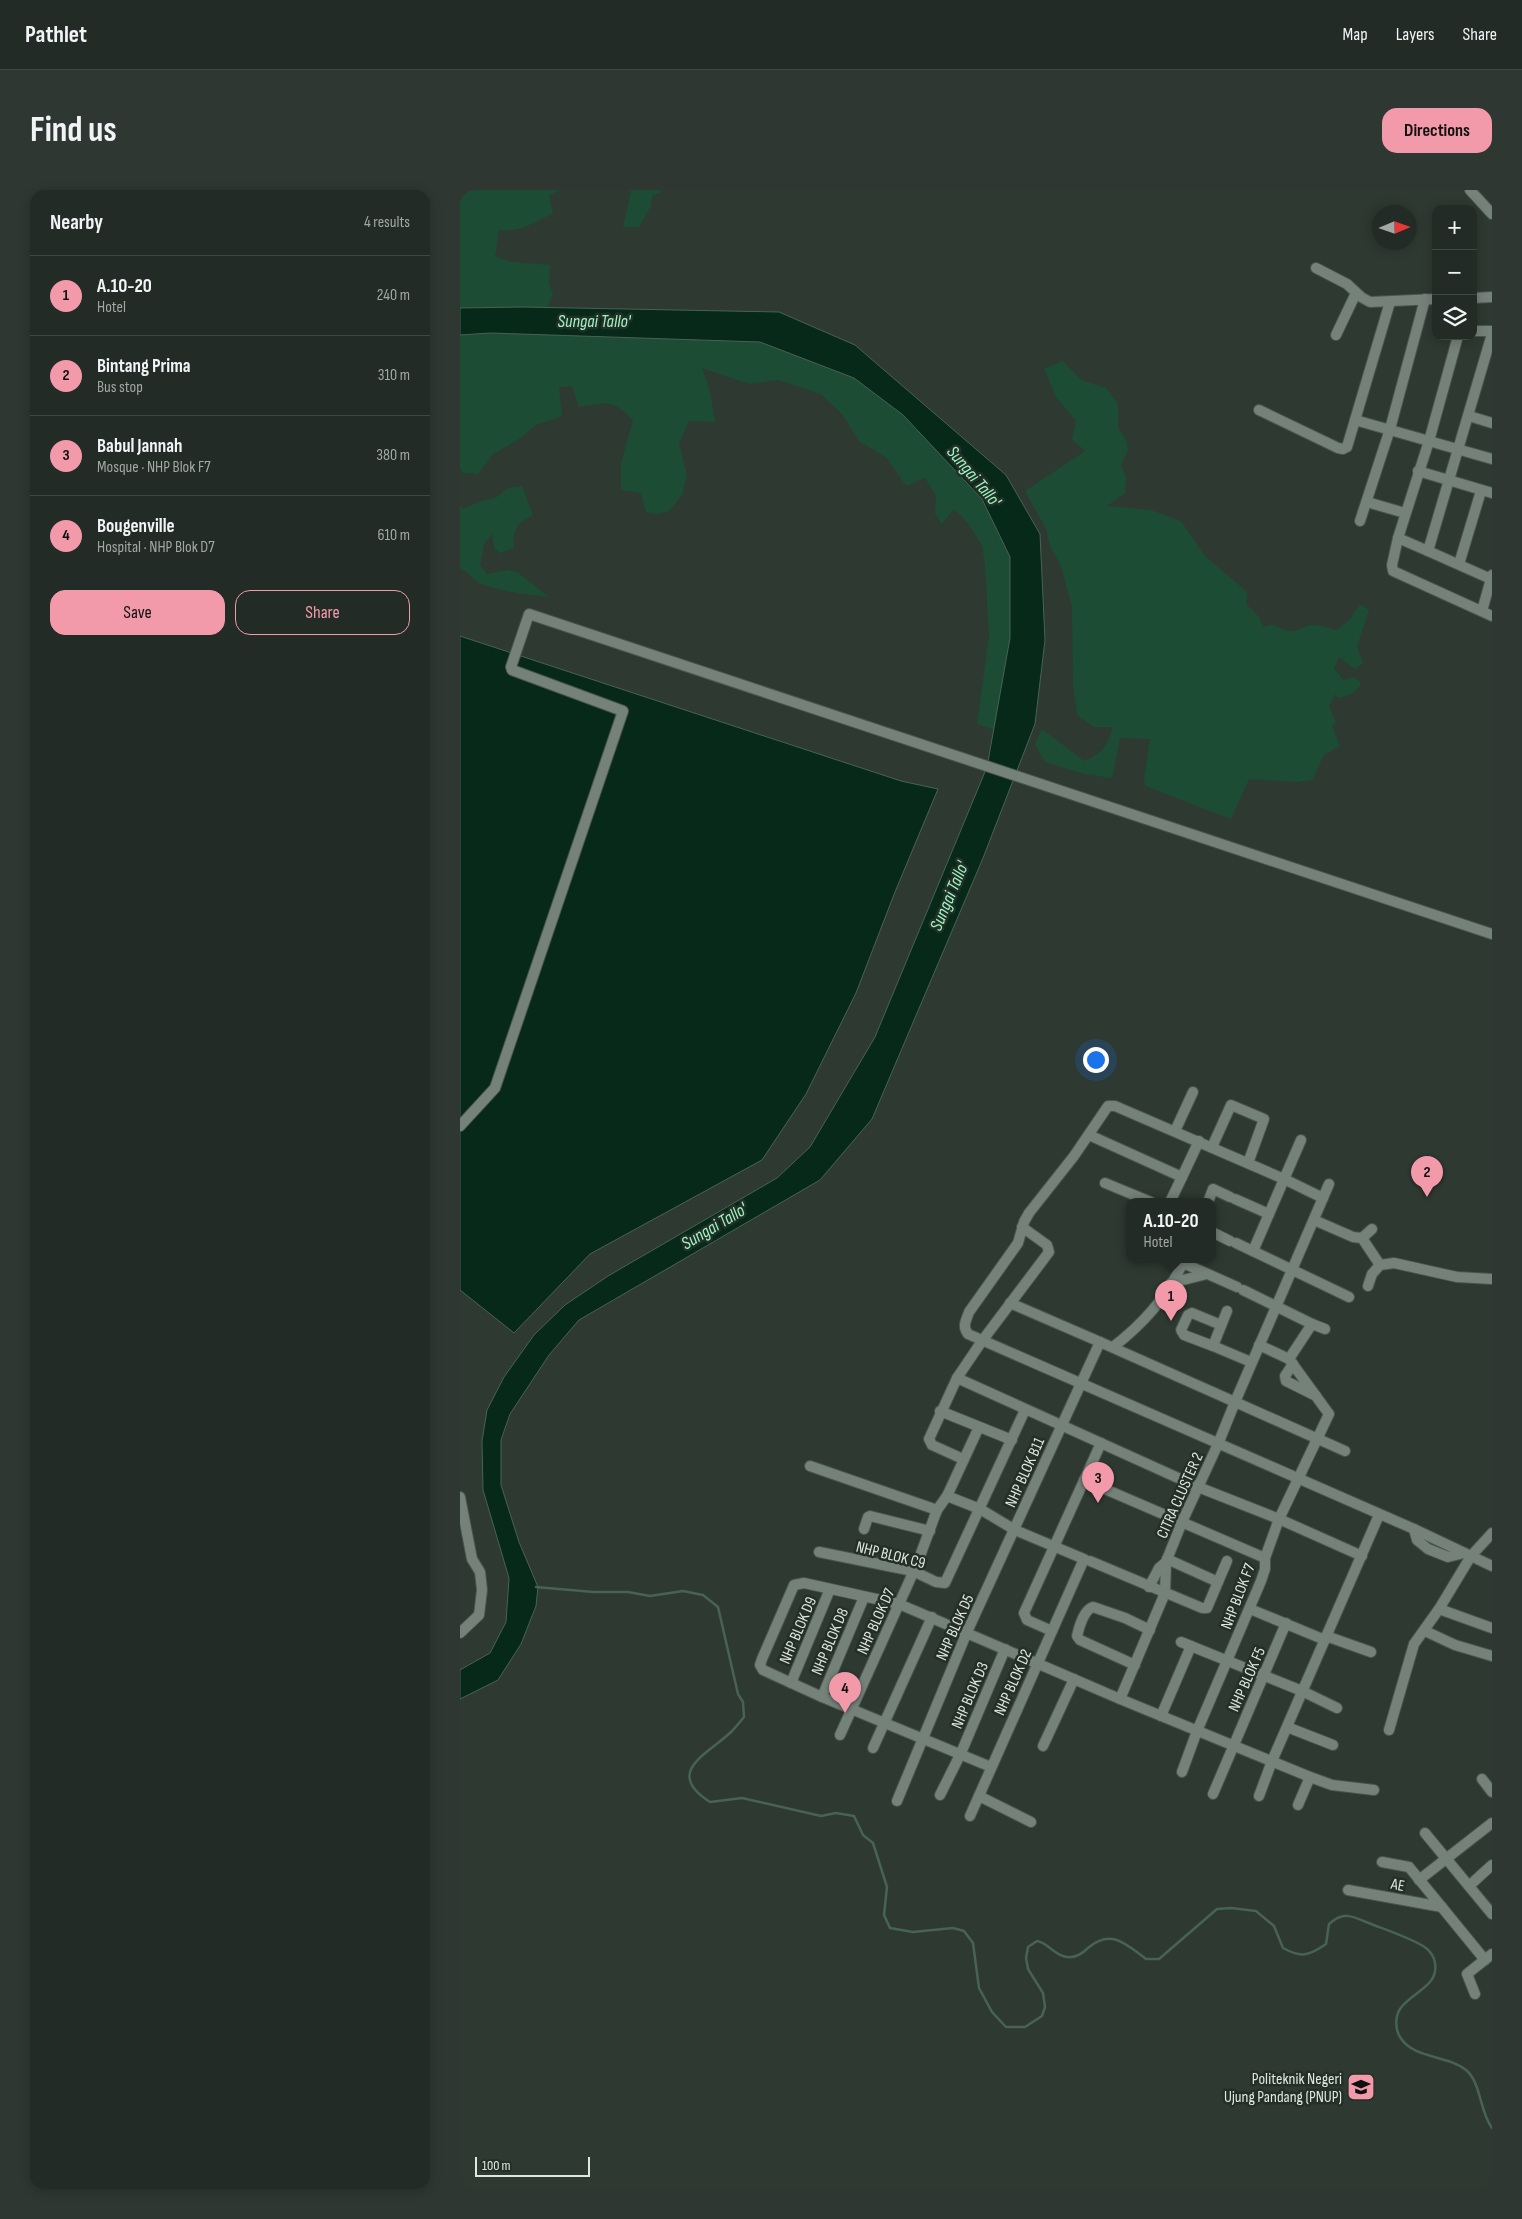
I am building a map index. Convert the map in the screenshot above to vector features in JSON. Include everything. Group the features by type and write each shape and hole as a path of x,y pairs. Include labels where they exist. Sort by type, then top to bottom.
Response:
{"street":[{"path":"1462,190 1472,194 1492,214"},
{"path":"1316,268 1346,284 1370,302 1432,299"},
{"path":"1336,335 1356,293"},
{"path":"1477,298 1492,297"},
{"path":"1360,521 1390,429 1424,299"},
{"path":"1259,410 1343,449 1347,447 1390,302"},
{"path":"1428,551 1450,482 1492,332 1477,331"},
{"path":"1398,538 1491,577 1487,613 1393,571 1392,565 1398,538 1405,513 1429,441 1457,340"},
{"path":"1469,416 1492,423"},
{"path":"1355,420 1492,459"},
{"path":"1418,471 1492,493"},
{"path":"1459,564 1481,490"},
{"path":"1367,502 1405,513"},
{"path":"460,1126 495,1088 623,711 512,670 511,666 529,614 1492,934"},
{"path":"1175,1131 1193,1092"},
{"path":"1323,1198 1199,1141 1111,1105 1106,1107 1089,1135 1029,1213 1022,1227 1018,1243 992,1279 964,1327 968,1334 1298,1480 1414,1529 1492,1566"},
{"path":"1212,1147 1231,1106 1264,1119 1248,1163"},
{"path":"1089,1135 1182,1178"},
{"path":"1253,1251 1301,1140"},
{"path":"1172,1198 1199,1141"},
{"path":"1105,1183 1141,1198"},
{"name":"CITRA CLUSTER 2","path":"1120,1699 1166,1593 1167,1560 1182,1522 1218,1444 1251,1362 1329,1184"},
{"path":"1210,1198 1213,1189 1270,1214"},
{"path":"1314,1220 1353,1237 1362,1238 1372,1230"},
{"path":"963,1459 929,1442 940,1411 959,1375 982,1340 1050,1252 1047,1245 1022,1227"},
{"path":"1216,1234 1349,1297"},
{"path":"1362,1238 1380,1265"},
{"path":"1113,1347 1144,1321 1183,1263"},
{"path":"1187,1263 1206,1274 1240,1288 1325,1329"},
{"path":"1368,1286 1372,1274 1380,1265 1401,1264 1457,1277 1492,1279"},
{"path":"1171,1283 1206,1274"},
{"path":"1010,1303 1345,1451"},
{"path":"1213,1346 1228,1311"},
{"path":"1222,1326 1192,1313 1188,1315 1181,1330 1184,1335 1251,1362"},
{"path":"1312,1324 1291,1361 1285,1376 1286,1381 1318,1396"},
{"path":"1129,1355 1132,1333"},
{"name":"NHP BLOK B11","path":"1015,1530 1100,1342"},
{"path":"1259,1345 1291,1361 1330,1414 1279,1519 1265,1558"},
{"path":"959,1375 1025,1410 1362,1556"},
{"name":"NHP BLOK B11","path":"950,1574 1025,1410"},
{"path":"940,1411 1012,1440"},
{"name":"NHP BLOK D7","path":"840,1735 913,1572 937,1510 947,1496 979,1427"},
{"path":"1052,1630 1027,1620 1024,1613 1101,1443"},
{"path":"810,1466 937,1510"},
{"name":"NHP BLOK F7","path":"1084,1480 1265,1558 1265,1569 1250,1609 1197,1731 1182,1772"},
{"path":"947,1496 980,1510 1015,1530 1205,1609 1209,1605 1227,1561"},
{"path":"460,1497 472,1558 480,1572 482,1590 479,1615 460,1633"},
{"path":"1259,1796 1272,1761 1379,1515"},
{"path":"864,1530 870,1516 930,1531"},
{"name":"NHP BLOK D5","path":"897,1801 967,1632 1015,1530"},
{"path":"1389,1730 1414,1644 1440,1608 1468,1555 1492,1533"},
{"name":"NHP BLOK C9","path":"819,1552 913,1572 940,1583 945,1583 950,1574"},
{"path":"460,1559 472,1558"},
{"name":"NHP BLOK D2","path":"970,1816 1052,1630 1087,1560"},
{"name":"CITRA CLUSTER 2","path":"1167,1560 1218,1582"},
{"name":"CITRA CLUSTER 2","path":"1149,1587 1162,1564 1167,1560"},
{"name":"NHP BLOK D9","path":"804,1583 830,1589 791,1683 763,1670 760,1665 762,1659 794,1585 804,1583"},
{"path":"830,1589 899,1604 1120,1699 1310,1777 1332,1785 1374,1790"},
{"name":"NHP BLOK D8","path":"822,1697 864,1597"},
{"path":"1135,1665 1080,1640 1077,1636 1078,1630 1088,1609 1093,1607 1125,1618 1150,1630"},
{"path":"1440,1608 1492,1628"},
{"path":"1250,1609 1326,1638 1371,1652"},
{"name":"NHP BLOK D5","path":"873,1748 932,1617"},
{"name":"NHP BLOK F5","path":"1213,1794 1286,1623"},
{"path":"1425,1631 1455,1645 1492,1656"},
{"path":"1161,1716 1186,1644 1302,1691 1337,1708"},
{"name":"NHP BLOK D3","path":"940,1795 1006,1649"},
{"path":"1043,1746 1074,1679"},
{"path":"791,1683 852,1710 961,1752 991,1767"},
{"path":"1287,1727 1333,1745"},
{"path":"1298,1805 1310,1777"},
{"path":"1482,1779 1492,1792"},
{"path":"979,1796 1031,1822"},
{"name":"AE","path":"1419,1880 1492,1823"},
{"path":"1425,1833 1492,1914"},
{"name":"AE","path":"1382,1862 1407,1866 1489,1957 1467,1974 1475,1994"},
{"path":"1468,1886 1492,1865"},
{"name":"AE","path":"1348,1890 1442,1907"}],"shaded area":[{"path":"469,190 559,190 549,196 553,213 520,228 499,230 495,256 511,262 550,265 549,284 553,294 547,308 460,308 460,199"},
{"path":"626,190 661,190 661,192 652,196 651,206 639,227 623,227 631,191"},
{"path":"490,333 760,342 854,378 903,415 982,499 1010,557 1010,638 994,730 977,724 989,636 982,545 967,522 954,509 942,524 935,514 936,496 925,478 906,486 887,458 859,441 843,415 821,394 778,380 750,384 702,368 710,391 715,422 689,421 679,443 687,476 682,495 669,511 658,514 646,512 641,493 621,490 621,463 633,421 615,405 597,404 579,407 572,386 559,387 562,416 536,425 519,439 493,454 478,474 463,473 460,469 460,335"},
{"path":"1062,361 1081,380 1106,388 1118,404 1118,427 1127,442 1128,450 1121,464 1126,477 1125,493 1107,506 1151,510 1181,521 1205,556 1247,592 1246,604 1259,617 1263,627 1274,626 1292,631 1313,625 1337,630 1351,618 1360,604 1369,610 1357,646 1363,663 1355,669 1339,657 1334,668 1343,680 1353,677 1361,682 1350,695 1339,698 1335,694 1329,706 1336,722 1332,726 1340,746 1324,755 1312,780 1297,782 1249,779 1231,819 1145,786 1144,779 1150,739 1120,738 1112,778 1084,774 1045,762 1035,744 1042,729 1084,761 1100,752 1109,739 1113,727 1094,727 1077,715 1073,683 1072,607 1061,566 1050,546 1046,529 1025,491 1085,451 1072,439 1076,421 1056,397 1044,369"},
{"path":"522,486 533,515 516,528 514,548 500,553 494,548 492,534 484,544 480,565 487,574 507,570 517,572 549,597 496,589 479,583 460,569 460,505 463,509 484,500 494,499 508,488"}],"water":[{"name":"Sungai Tallo'","path":"522,307 779,312 855,345 1006,475 1040,534 1045,640 1035,724 983,858 872,1119 820,1180 579,1320 549,1355 510,1414 501,1440 501,1485 519,1542 538,1587 536,1606 521,1644 498,1680 460,1699 460,1670 490,1653 506,1622 509,1578 483,1490 482,1441 487,1410 504,1377 534,1335 565,1305 608,1276 777,1178 810,1147 875,1037 987,767 1010,638 1010,557 982,499 903,415 854,378 760,342 490,333 460,335 460,308"},
{"path":"460,636 901,781 938,789 856,993 806,1094 762,1160 590,1254 514,1333 460,1290"}],"waterway":[{"path":"536,1587 593,1592 628,1592 650,1596 683,1591 703,1595 718,1607 738,1694 743,1702 744,1717 731,1732 694,1764 690,1772 690,1781 696,1791 710,1802 742,1798 821,1816 836,1813 854,1816 863,1835 873,1843 887,1887 884,1915 890,1928 913,1932 953,1928 964,1931 973,1943 979,1988 992,2012 1006,2027 1025,2027 1042,2016 1045,2007 1043,1993 1028,1969 1026,1958 1028,1947 1037,1941 1045,1944 1062,1956 1070,1957 1082,1953 1096,1942 1104,1939 1118,1940 1146,1959 1159,1959 1217,1909 1231,1908 1256,1911 1274,1926 1283,1948 1295,1953 1305,1954 1315,1951 1326,1944 1329,1924 1343,1916 1351,1916 1413,1941 1426,1948 1432,1954 1435,1963 1433,1978 1429,1984 1405,2003 1398,2012 1396,2019 1398,2034 1413,2049 1459,2065 1466,2070 1475,2082 1485,2114 1492,2128"}],"place":[{"name":"Bintang Prima","path":"1427,1197"},
{"name":"A.10-20","path":"1171,1321"},
{"name":"Babul Jannah","path":"1098,1503"},
{"name":"Bougenville","path":"845,1713"},
{"name":"Politeknik Negeri Ujung Pandang (PNUP)","path":"1361,2087"}]}
